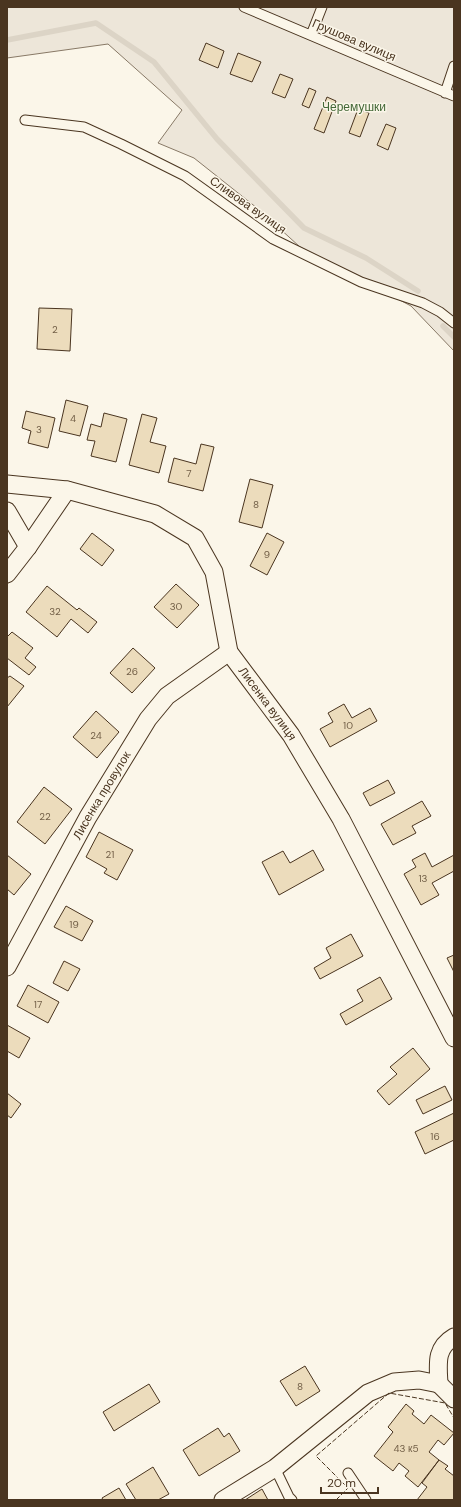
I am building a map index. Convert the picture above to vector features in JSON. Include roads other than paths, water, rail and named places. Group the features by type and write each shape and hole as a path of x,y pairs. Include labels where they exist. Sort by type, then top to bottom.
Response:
{"street":[{"name":"Лисенка вулиця","path":"7,484 67,490 155,514 195,538 214,572 229,652 292,735 342,819 454,1038"},
{"path":"7,574 28,548 67,490"},
{"path":"7,511 28,548"},
{"name":"Лисенка провулок","path":"7,967 88,817 148,719 167,696 229,652"},
{"path":"439,1384 438,1358 445,1342 454,1337"},
{"path":"223,1500 274,1468 368,1393 394,1382 419,1380 439,1384 454,1400"}],"lane":[{"name":"Грушова вулиця","path":"244,7 450,95"},
{"path":"311,35 322,7"},
{"path":"450,95 454,66"},
{"name":"Сливова вулиця","path":"25,120 84,127 121,144 185,176 273,239 289,248 361,282 423,303 440,312 454,323"},
{"path":"274,1468 289,1499"},
{"path":"348,1473 366,1500"}],"waterway":[{"path":"7,40 96,23 154,62 217,139 304,228 366,258 418,291"},
{"path":"443,326 454,337"}],"park label":[{"name":"Черемушки","path":"354,107"}]}
